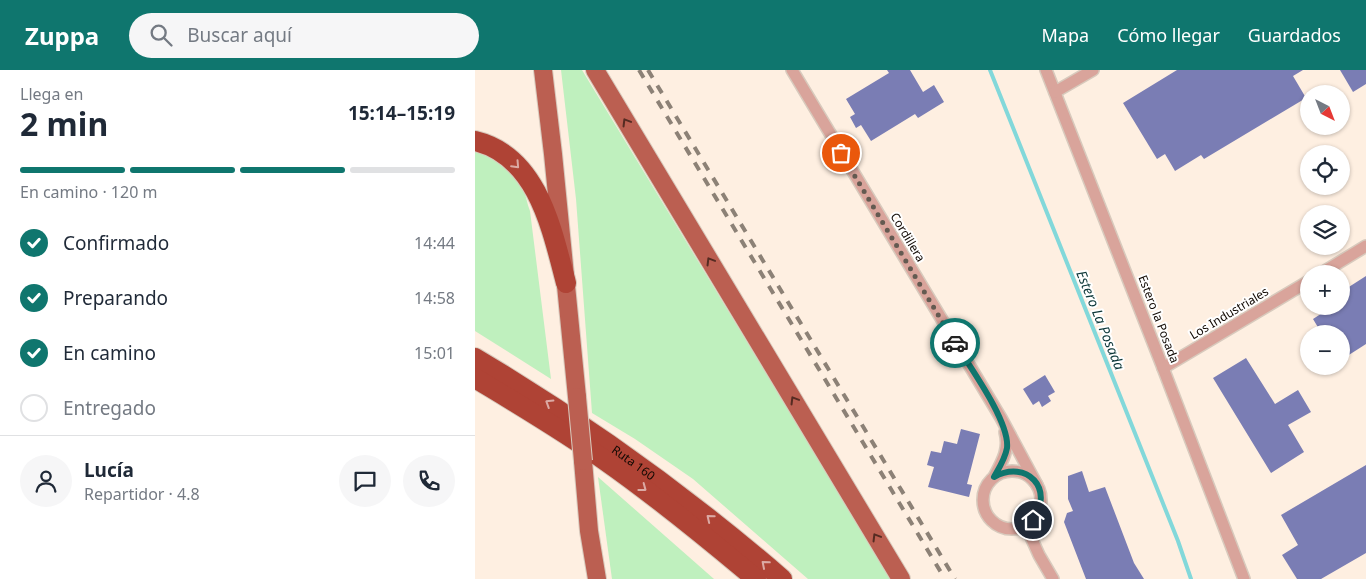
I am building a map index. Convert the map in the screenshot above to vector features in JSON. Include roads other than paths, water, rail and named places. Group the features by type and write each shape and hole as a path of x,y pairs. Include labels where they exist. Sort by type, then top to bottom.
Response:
{"highway":[{"path":"475,141 487,144 509,158 531,184 546,216 566,283"},
{"name":"Ruta 160","path":"475,358 569,416 619,450 706,515 782,579"},
{"name":"Ruta 160","path":"475,378 603,459 683,518 756,579"}],"main road":[{"path":"543,70 566,283 589,531 597,579"},
{"path":"595,70 901,579"}],"street":[{"name":"Cordillera","path":"792,70 1001,418 1037,485 1041,494 1039,512 1025,526 1016,529 998,526 990,520 985,512 983,502 983,493 987,484 994,477 1007,448 1007,438 1001,418"},
{"name":"Estero la Posada","path":"1046,70 1163,368 1243,579"},
{"path":"1055,92 1093,70"},
{"path":"1335,265 1366,246"},
{"name":"Los Industriales","path":"1163,368 1300,286"},
{"path":"994,477 1003,472 1013,470 1023,472 1031,477 1037,485"},
{"path":"1025,526 1053,579"}],"waterway":[{"name":"Estero La Posada","path":"990,70 1178,541 1191,579"}],"railway":[{"path":"639,70 945,579"},
{"path":"648,70 955,579"}]}
